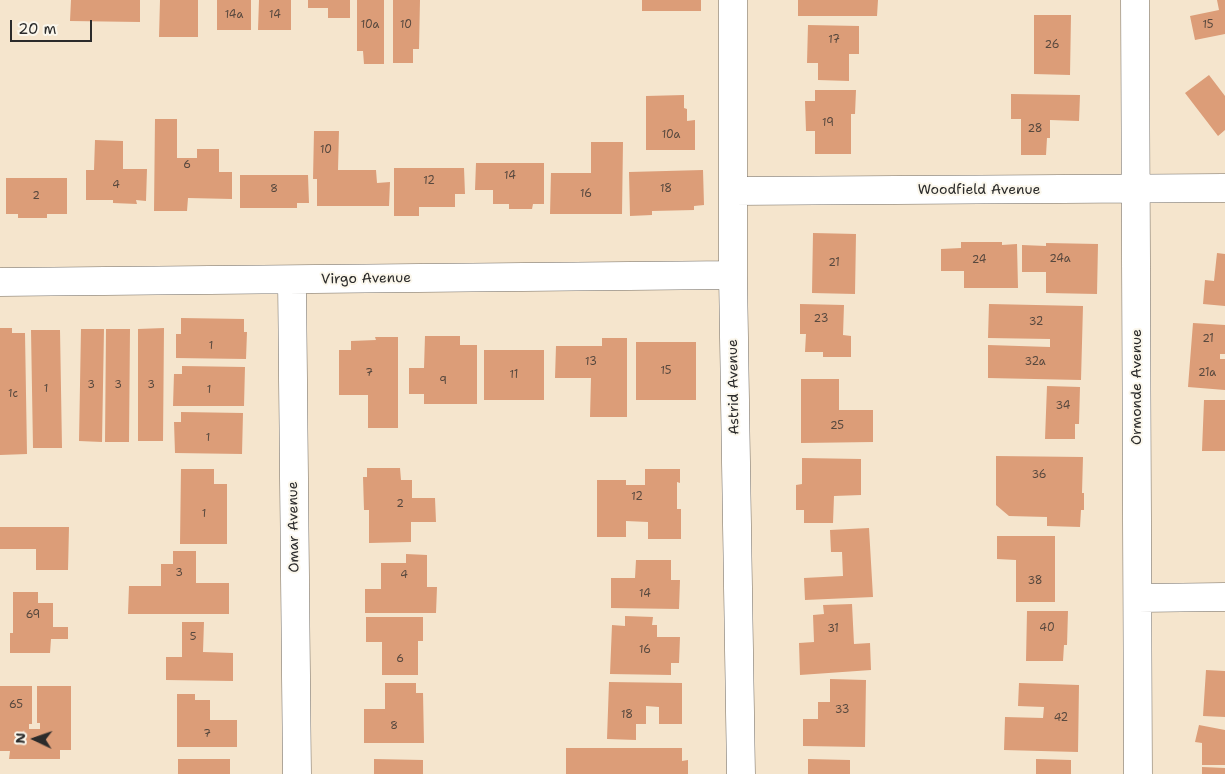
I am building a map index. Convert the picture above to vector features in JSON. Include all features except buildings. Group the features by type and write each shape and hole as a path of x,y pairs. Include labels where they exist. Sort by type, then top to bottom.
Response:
{"street":[{"name":"Astrid Avenue","path":"733,0 733,275 740,774"},
{"name":"Ormonde Avenue","path":"1135,0 1138,774"},
{"name":"Woodfield Avenue","path":"733,191 1225,188"},
{"name":"Virgo Avenue","path":"0,282 733,275"},
{"name":"Omar Avenue","path":"292,280 296,774"},
{"path":"1138,598 1225,597"}]}
